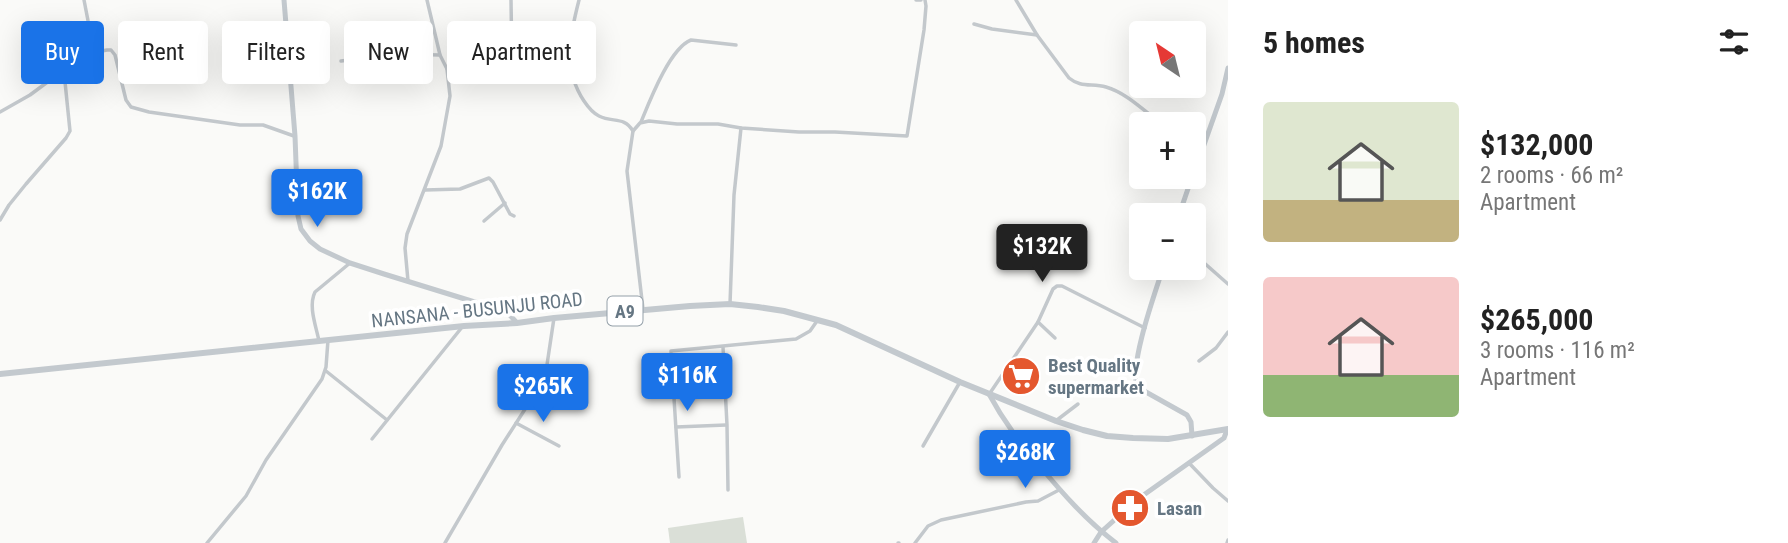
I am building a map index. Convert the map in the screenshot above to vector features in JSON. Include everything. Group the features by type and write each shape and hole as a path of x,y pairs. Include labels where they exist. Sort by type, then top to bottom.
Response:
{"main road":[{"name":"NANSANA - BUSUNJU ROAD","path":"0,373 643,309 730,304 784,311 835,325 989,394 1056,421 1107,436 1168,439 1228,429"}],"street":[{"path":"83,0 88,21"},
{"path":"285,0 301,229 320,249 350,263 507,312 517,323"},
{"path":"427,0 440,55 447,69"},
{"path":"511,0 511,21"},
{"path":"574,21 579,0"},
{"path":"640,123 649,121 718,124 799,132 907,136 926,6 920,0"},
{"path":"1016,0 1037,35 1074,83 1106,87 1145,112"},
{"path":"974,24 1037,35"},
{"path":"643,309 627,171 633,131 640,123 665,71 684,43 691,40 736,45"},
{"path":"104,51 111,50 115,55 126,100 131,107 149,113 240,125 263,125 295,136"},
{"path":"341,61 397,54 440,55"},
{"path":"1206,137 1222,94 1228,68"},
{"path":"0,113 45,84"},
{"path":"0,220 9,205 70,131 65,84"},
{"path":"408,282 406,241 441,146 450,96 449,84"},
{"path":"575,84 588,107 598,116 628,123 633,131"},
{"path":"730,304 734,195 741,128"},
{"path":"425,190 460,189 489,178 510,214 514,216"},
{"path":"484,221 505,204"},
{"path":"318,341 312,296 350,263"},
{"path":"1206,264 1228,285"},
{"path":"1159,280 1145,328 1135,380 1137,387 1187,415 1191,422 1192,436"},
{"path":"1116,543 1059,491 1008,427 989,394 1038,322 1053,289 1057,286 1062,286 1145,328"},
{"path":"445,543 545,377 554,318"},
{"path":"679,477 671,351 796,339 810,331 818,320"},
{"path":"1038,322 1055,338"},
{"path":"372,439 464,326"},
{"path":"1199,361 1216,348 1228,332"},
{"path":"207,543 246,496 266,460 322,379 328,340"},
{"path":"723,347 728,490"},
{"path":"325,370 387,420"},
{"path":"923,446 960,382"},
{"path":"1056,421 1078,404"},
{"path":"516,423 559,446"},
{"path":"676,427 727,425"},
{"path":"1094,543 1101,532 1138,499 1224,438 1228,429"},
{"path":"1189,463 1228,501"},
{"path":"915,543 928,526 941,520 1038,501 1059,491"}],"shaded area":[{"path":"743,517 747,543 670,543 668,528"}],"place":[{"name":"Best Quality supermarket","path":"1021,376"},
{"name":"Lasan","path":"1130,508"}]}
